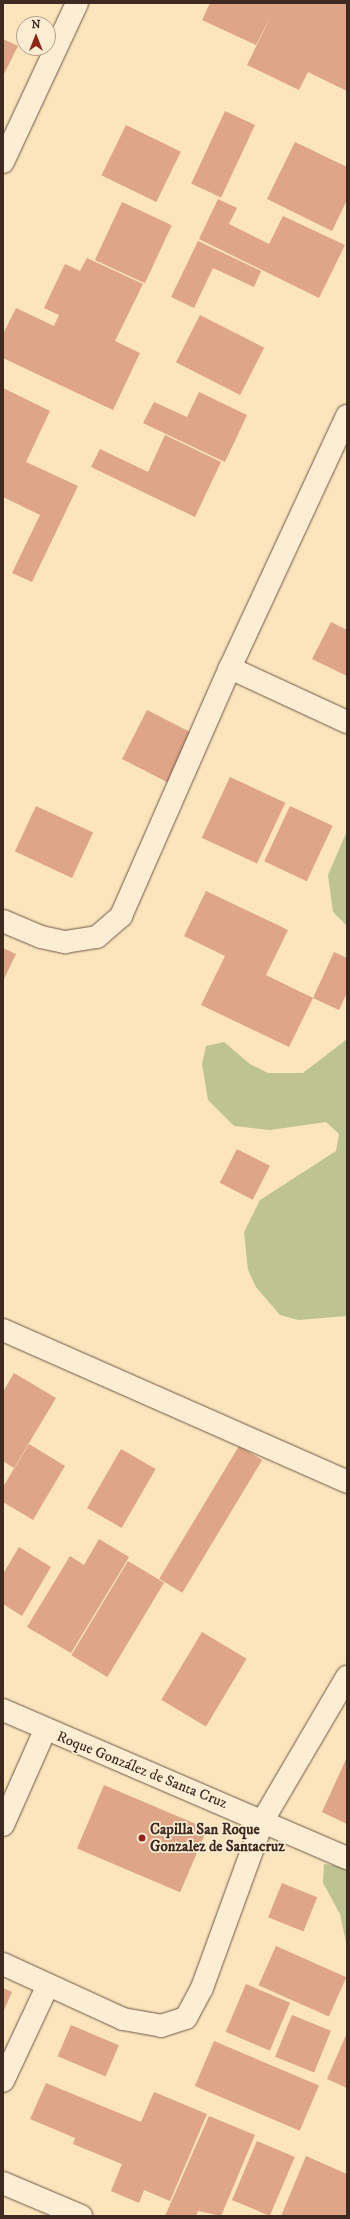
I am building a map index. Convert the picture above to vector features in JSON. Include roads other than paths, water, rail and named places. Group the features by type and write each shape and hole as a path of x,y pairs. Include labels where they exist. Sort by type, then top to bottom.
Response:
{"street":[{"path":"3,162 77,3"},
{"path":"3,921 41,937 65,942 97,937 121,916 230,668 347,416"},
{"path":"230,668 347,722"},
{"path":"3,1330 347,1482"},
{"path":"3,1964 47,1987 123,2019 161,2026 186,2018 202,1988 263,1820 347,1677"},
{"name":"Roque González de Santa Cruz","path":"3,1710 45,1730 263,1820 347,1858"},
{"path":"3,1825 45,1730"},
{"path":"3,2080 47,1987"},
{"path":"3,2183 80,2216"}],"place":[{"name":"Capilla San Roque Gonzalez de Santacruz","path":"142,1838"}]}
